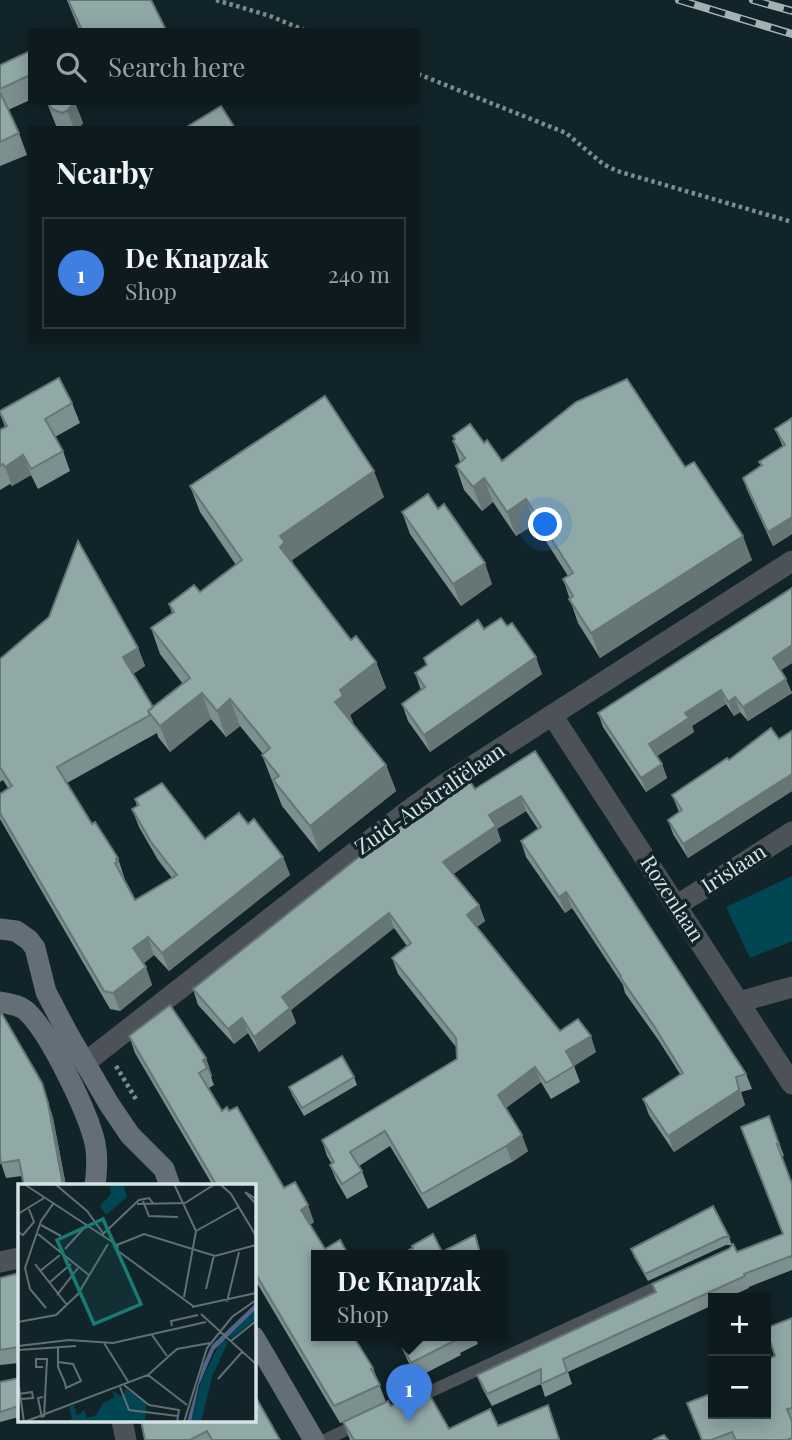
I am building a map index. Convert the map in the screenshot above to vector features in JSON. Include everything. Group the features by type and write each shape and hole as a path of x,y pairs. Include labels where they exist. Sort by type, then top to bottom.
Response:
{"street":[{"name":"Zuid-Australiëlaan","path":"86,1062 445,784 792,561"},
{"name":"Rozenlaan","path":"552,715 792,1084"},
{"name":"Irislaan","path":"676,906 792,832"},
{"path":"1,923 29,940 35,948 46,992 67,1032 108,1104 130,1135 164,1168 169,1184"},
{"path":"739,1002 792,987"},
{"path":"0,1002 24,1009 50,1043 78,1100 94,1142 98,1164 95,1184"},
{"path":"0,1262 18,1258"},
{"path":"256,1340 314,1440"},
{"path":"122,1422 126,1440"}],"lane":[{"path":"396,1407 681,1276"},
{"path":"325,1440 372,1418"}],"path":[{"path":"216,0 299,28"},
{"path":"420,75 566,133 603,164 617,171 792,222"}],"shaded area":[{"path":"792,876 792,941 750,958 726,907"}],"building":[{"path":"68,0 151,0 165,28 81,28"},
{"path":"28,52 28,76 0,89 0,65"},
{"path":"0,92 19,133 0,142"},
{"path":"49,105 72,105 62,113"},
{"path":"221,106 234,126 188,126"},
{"path":"59,378 72,403 45,419 63,451 31,469 23,455 5,467 3,464 0,466 0,430 7,426 0,411"},
{"path":"627,379 685,467 694,462 743,536 591,633 569,599 573,596 563,579 573,573 526,499 507,512 484,478 473,487 456,466 465,458 453,441 453,436 470,424 484,443 487,440 502,461 576,402"},
{"path":"325,396 374,471 280,536 285,542 280,547 351,640 356,636 376,662 340,690 343,696 335,702 386,765 310,826 273,780 279,776 262,755 270,748 230,699 217,711 202,693 160,726 148,711 190,678 151,628 174,612 169,604 194,585 200,592 242,560 190,486"},
{"path":"792,418 792,517 768,532 743,478 762,465 759,462 785,445 775,429"},
{"path":"428,494 438,509 444,504 485,563 453,584 402,512"},
{"path":"78,541 138,648 123,657 153,707 148,711 150,715 57,767 92,824 95,822 118,858 115,863 135,900 177,875 151,842 132,809 139,805 135,799 162,783 205,839 239,813 248,824 254,819 283,857 162,953 148,937 133,948 146,967 113,993 104,991 0,813 0,794 12,786 0,767 0,659 49,617"},
{"path":"792,588 792,645 773,658 786,679 743,707 735,697 728,702 721,690 685,713 689,718 649,744 662,764 641,778 598,713"},
{"path":"501,618 507,626 512,623 536,657 424,735 402,704 425,687 415,673 427,665 424,658 478,620 484,629"},
{"path":"771,728 779,739 792,731 792,774 683,844 668,820 682,810 672,795 727,758 729,760"},
{"path":"535,751 746,1074 736,1077 739,1090 668,1136 643,1099 683,1073 566,892 559,897 521,841 541,827 521,796 489,815 496,826 443,862 479,905 467,915 560,1031 578,1019 591,1036 566,1051 574,1066 546,1083 535,1067 498,1095 522,1135 506,1146 422,1194 385,1131 350,1152 362,1171 342,1184 330,1165 334,1162 322,1140 457,1059 456,1038 392,958 411,943 389,913 282,997 290,1008 254,1037 242,1018 228,1029 193,989 424,805 467,777 475,789"},
{"path":"170,1005 206,1058 203,1060 207,1068 199,1073 222,1111 227,1107 229,1111 237,1107 284,1188 295,1182 308,1205 301,1210 325,1249 340,1240 346,1250 311,1250 311,1341 356,1341 380,1385 334,1406 256,1274 256,1184 216,1184 129,1036"},
{"path":"2,1014 42,1083 63,1184 24,1184 19,1160 1,1163"},
{"path":"342,1056 354,1077 302,1108 289,1087"},
{"path":"769,1116 792,1184 792,1258 791,1256 744,1274 745,1276 563,1359 567,1372 541,1384 541,1369 487,1394 477,1375 656,1292 652,1284 729,1249 733,1244 737,1252 783,1234 741,1127"},
{"path":"713,1206 729,1237 645,1274 631,1249"},
{"path":"433,1234 441,1250 409,1250"},
{"path":"475,1235 479,1250 446,1250"},
{"path":"18,1273 18,1347 0,1350 0,1278"},
{"path":"792,1318 792,1408 787,1409 792,1421 792,1438 736,1440 732,1432 711,1440 702,1440 687,1403 708,1395 708,1419 771,1419 771,1358 775,1356 771,1344 771,1326"},
{"path":"400,1341 454,1341 411,1363"},
{"path":"18,1378 18,1406 0,1412 0,1382"},
{"path":"425,1387 449,1429 490,1409 498,1426 548,1405 559,1439 354,1440 343,1422 388,1401 391,1406"},
{"path":"256,1398 280,1440 212,1440 207,1431 190,1440 145,1440 141,1422 256,1422"},
{"path":"664,1435 668,1440 653,1440"}],"railway":[{"path":"679,0 792,34"},
{"path":"753,0 792,11"}],"place":[{"name":"De Knapzak","path":"409,1422"}]}
